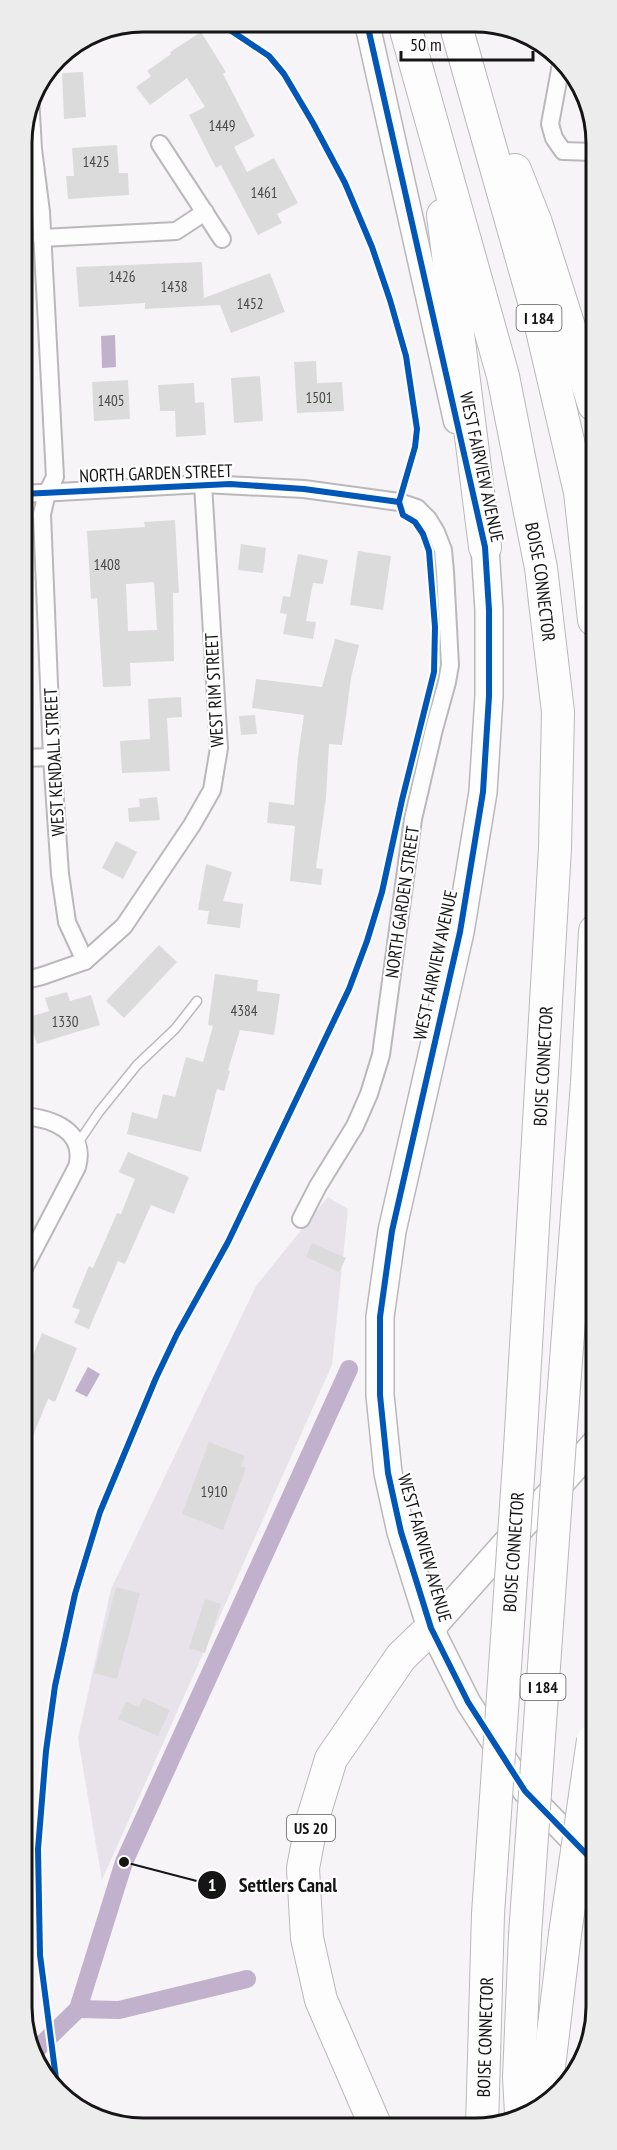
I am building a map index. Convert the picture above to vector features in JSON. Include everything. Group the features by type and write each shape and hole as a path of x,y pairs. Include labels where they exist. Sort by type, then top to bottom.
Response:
{"highway":[{"name":"BOISE CONNECTOR","path":"406,32 503,376 542,568 558,712 555,860 520,1448 488,1914 482,2118"},
{"name":"I 184","path":"458,32 546,348 580,492 586,545"},
{"path":"460,32 536,223 586,379"},
{"path":"430,118 485,548"},
{"name":"BOISE CONNECTOR","path":"521,2108 519,2077 525,1935 585,1103"},
{"name":"US 20","path":"372,2118 321,2000 307,1938 303,1868 312,1821 331,1760 400,1657 431,1628"},
{"path":"546,2093 585,1795"}],"main road":[{"name":"WEST FAIRVIEW AVENUE","path":"369,32 485,548 489,610 489,696 483,792 460,932 392,1231 380,1317 380,1395 388,1473 401,1532 431,1628 468,1702 525,1791 585,1853"},
{"name":"US 20","path":"431,1628 585,1455"}],"street":[{"path":"560,71 550,124 554,138 563,150 586,151"},
{"name":"WEST KENDALL STREET","path":"32,134 42,238 55,477 47,492 42,514 52,757 60,874 67,922 85,961"},
{"path":"160,144 222,239"},
{"path":"42,238 176,231 205,212"},
{"name":"NORTH GARDEN STREET","path":"32,493 203,484 304,489 399,502 417,508 428,519 443,550 450,665 413,819 381,1055 369,1094 355,1126 318,1186 301,1219"},
{"name":"WEST RIM STREET","path":"85,961 123,926 192,825 212,790 219,748 203,484"},
{"path":"32,758 52,757"},
{"path":"32,978 85,961"},
{"path":"32,1118 52,1122 70,1133 78,1143 80,1156 77,1167 32,1253"}],"lane":[{"path":"78,1143 99,1112 137,1065 175,1029 197,1001"}],"shaded area":[{"path":"115,335 116,367 102,368 101,336"},
{"path":"328,1197 348,1209 332,1365 102,1880 78,1738 111,1589 256,1286"},
{"path":"88,1367 100,1374 87,1397 75,1391"}],"building":[{"path":"201,32 226,72 223,74 255,136 234,147 247,172 274,158 298,203 277,214 282,223 258,235 221,165 216,168 189,115 205,107 187,78 150,105 136,87 151,76 147,71 171,54 170,52"},
{"path":"83,72 86,117 64,119 62,73"},
{"path":"117,145 119,173 128,173 129,195 68,199 66,176 74,176 72,148"},
{"path":"202,262 204,298 270,273 285,312 231,333 220,305 145,309 145,303 79,307 76,267"},
{"path":"316,361 317,383 342,382 344,411 297,413 294,362"},
{"path":"260,376 263,421 234,423 231,378"},
{"path":"128,380 130,419 94,421 92,382"},
{"path":"194,383 195,403 204,402 206,435 176,437 175,411 160,411 158,385"},
{"path":"175,520 179,593 173,593 174,661 130,663 131,686 103,687 97,598 91,599 87,531 145,527 144,522","holes":["154,582 157,630 128,631 126,584"]},
{"path":"241,544 266,548 263,573 238,570"},
{"path":"358,551 391,556 383,610 350,605"},
{"path":"298,554 328,560 323,584 313,583 306,621 316,622 313,639 283,634 287,614 280,613 283,596 290,597"},
{"path":"335,639 359,645 351,678 342,745 329,744 326,798 316,868 323,869 321,885 290,881 295,826 267,823 269,802 294,805 304,715 252,708 256,679 322,687"},
{"path":"181,697 182,717 167,718 170,771 122,773 120,741 150,739 148,699"},
{"path":"255,715 257,734 241,735 239,716"},
{"path":"157,797 160,820 129,822 128,808 140,807 139,799"},
{"path":"116,841 137,852 123,879 102,868"},
{"path":"206,864 232,872 223,901 243,904 240,928 207,924 209,911 198,910"},
{"path":"159,945 177,962 124,1018 106,1001"},
{"path":"215,974 258,980 257,991 280,994 274,1035 240,1030 224,1091 217,1089 201,1152 127,1134 132,1112 157,1119 163,1094 175,1097 186,1057 203,1062 213,1026 208,1025"},
{"path":"67,992 70,1001 91,995 100,1025 37,1044 32,1027 32,1016 49,1011 45,998"},
{"path":"128,1152 189,1177 174,1214 151,1205 125,1264 118,1261 89,1329 74,1323 80,1310 72,1307 89,1266 93,1268 117,1213 121,1214 135,1179 119,1172"},
{"path":"312,1243 346,1258 339,1272 306,1257"},
{"path":"42,1333 77,1348 55,1402 48,1399 32,1438 32,1358"},
{"path":"209,1442 245,1456 241,1466 246,1468 223,1530 182,1514"},
{"path":"116,1587 140,1593 117,1679 94,1673"},
{"path":"205,1599 221,1604 205,1653 189,1648"},
{"path":"143,1698 170,1710 158,1736 118,1719 126,1702 139,1707"}],"waterway":[{"path":"39,2047 78,2009 124,1862 349,1369"},
{"path":"78,2009 119,2010 247,1979"}],"cycle path":[{"path":"56,2077 40,1955 38,1849 46,1751 55,1686 75,1594 100,1512 156,1378 177,1334 228,1242 349,989 382,892 434,672 435,627 429,551 423,534 415,522 403,515 399,502 415,447 417,429 406,356 390,300 372,247 345,183 313,123 284,74 269,56 233,32"},
{"path":"369,32 485,547 489,610 489,696 483,792 460,932 392,1231 380,1317 380,1395 388,1473 401,1532 431,1628 468,1702 525,1791 585,1853"},
{"path":"32,494 230,484 304,489 399,502"}],"place":[{"name":"Settlers Canal","path":"124,1862"}]}
